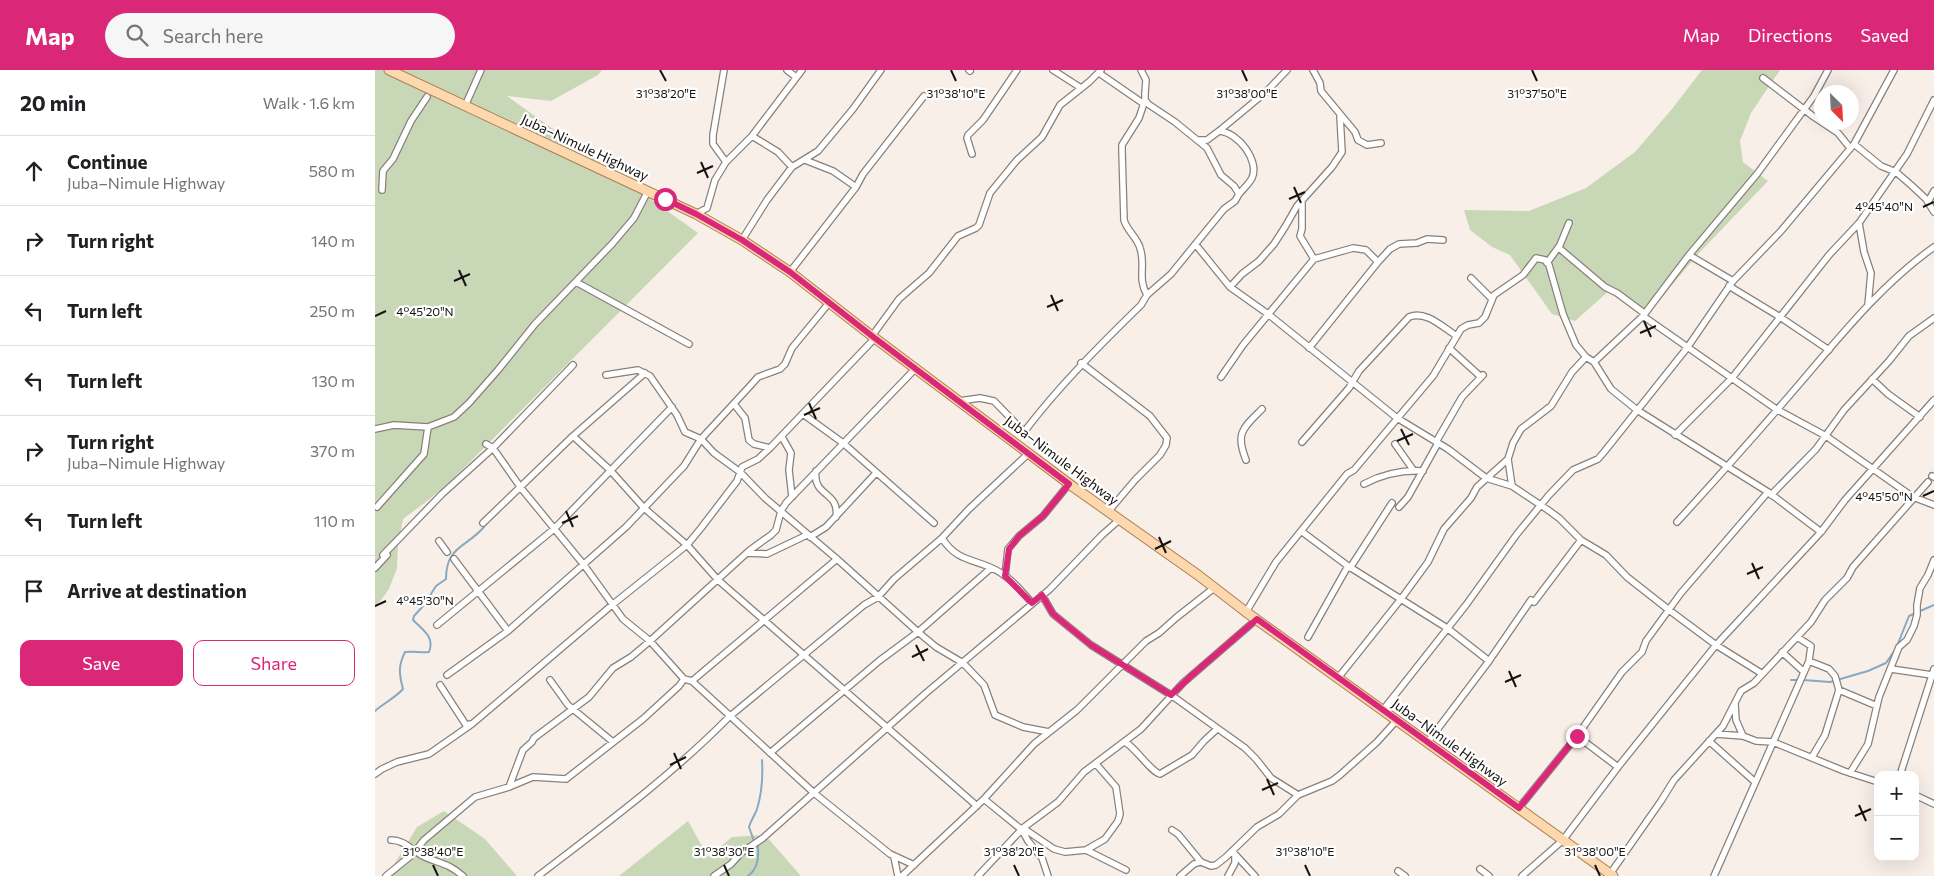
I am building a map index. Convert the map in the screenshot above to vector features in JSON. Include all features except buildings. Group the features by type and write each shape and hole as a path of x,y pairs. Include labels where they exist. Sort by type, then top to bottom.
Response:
{"main road":[{"name":"Juba–Nimule Highway","path":"389,70 648,190 742,240 790,272 915,369 1069,484 1611,875"}],"street":[{"path":"465,106 481,70"},
{"path":"724,70 713,144 726,162"},
{"path":"787,70 796,77"},
{"path":"696,214 707,208 715,180 726,162 751,136 802,70"},
{"path":"742,240 767,200 792,166 818,151 853,109 881,70"},
{"path":"972,154 968,136 983,120 1017,70"},
{"path":"1053,70 1081,88"},
{"path":"1141,70 1146,80 1144,102 1139,118 1122,145 1123,220 1127,230 1140,248 1143,269 1141,281 1147,295"},
{"path":"1197,140 1207,140 1219,132 1266,92 1287,70"},
{"path":"1313,70 1320,83 1321,91 1355,132 1358,140 1367,146 1381,143"},
{"path":"1595,362 1643,314 1689,255 1757,174 1805,109 1828,70"},
{"path":"1383,710 1467,605 1540,505 1573,470 1598,458 1687,348 1731,284 1781,231 1852,146 1894,70"},
{"path":"375,774 382,768 397,762 429,754 472,724 612,605 687,545 737,481 743,467 758,459 803,414 873,337 899,299 929,273 958,236 979,225 990,193 1017,160 1042,137 1060,105 1100,71 1119,88 1175,122 1197,140 1209,151 1221,175 1234,186 1239,194"},
{"path":"1763,78 1805,109 1814,118 1838,133 1852,146 1881,166 1896,172 1928,202 1934,212"},
{"path":"790,272 857,187 863,174 924,96"},
{"path":"382,190 383,171 393,159 411,121 427,97"},
{"path":"1675,434 1732,378 1829,255 1859,223 1896,172 1911,147 1934,100"},
{"path":"1230,287 1242,274 1259,261 1285,227 1297,206 1302,203 1323,175 1332,167 1342,152 1340,116"},
{"path":"959,401 980,398 994,401 1024,432 1050,398 1065,386 1081,364 1141,305 1147,295 1171,274 1196,246 1224,209 1235,201 1252,178 1254,169 1242,144 1235,136 1226,132 1219,132"},
{"path":"751,136 778,152 792,166"},
{"path":"805,160 833,171 857,187"},
{"path":"375,429 394,425 428,427 454,417 469,404 535,324 613,244 634,218 648,190"},
{"path":"1928,202 1934,191"},
{"path":"1302,203 1302,229 1300,236 1313,258"},
{"path":"1547,263 1559,248 1569,223"},
{"path":"1859,223 1864,252 1871,273 1868,305"},
{"path":"1309,348 1390,248 1399,244 1417,243 1427,239 1443,240"},
{"path":"1196,246 1230,287 1268,314 1397,418 1437,443 1486,478 1512,486 1559,518 1581,540 1606,555 1627,577 1669,610 1716,645 1761,673"},
{"path":"1677,522 1868,305 1934,247"},
{"path":"1221,376 1313,258 1353,248 1366,250 1379,262"},
{"path":"1559,248 1605,286 1617,293 1687,348 1776,409 1826,436 1913,497 1934,505"},
{"path":"1689,255 1829,350"},
{"path":"1246,612 1276,562 1347,474 1354,470 1433,376 1461,329 1468,325 1479,323 1485,317 1494,295 1523,275 1536,258 1545,260 1549,265 1567,327 1576,345 1586,357 1595,362 1611,388 1637,410 1769,494 1821,532"},
{"path":"1471,278 1492,299"},
{"path":"576,282 689,344"},
{"path":"447,675 508,631 584,566 644,508 684,466 701,439 758,377 780,369 785,364 792,348 829,303"},
{"path":"1302,442 1349,388 1352,381 1373,354 1409,317 1420,314 1457,336"},
{"path":"1519,808 1577,736 1623,672 1642,652 1646,641 1702,566 1769,494 1816,450 1844,410 1909,336 1934,318"},
{"path":"1399,507 1408,497 1423,472 1462,397 1482,376 1449,348"},
{"path":"1512,486 1509,459 1513,442 1521,429 1551,406 1571,372 1586,357"},
{"path":"1081,364 1149,416 1167,438 1166,445 1160,454 1135,480 1109,512"},
{"path":"383,555 441,494 493,448 573,365"},
{"path":"509,788 523,750 534,738 589,697 613,668 651,641 747,553 776,530 781,511 792,497 915,369"},
{"path":"606,375 638,370 645,373 657,384 685,432 701,439 714,452 740,472 765,498 936,647 963,663 983,685 995,714 1023,727 1049,732"},
{"path":"483,523 573,436 645,373"},
{"path":"1872,379 1888,394 1919,417"},
{"path":"1522,876 1563,840 1617,767 1716,645 1821,532 1873,468 1934,400"},
{"path":"734,404 745,418 749,440 755,444 770,448"},
{"path":"437,625 554,529 671,407"},
{"path":"1246,460 1239,438 1262,410"},
{"path":"803,414 843,443 934,523"},
{"path":"377,507 423,454 428,427"},
{"path":"573,436 610,470 644,508 687,545 719,580 977,806"},
{"path":"782,436 791,453 789,470 792,497"},
{"path":"486,444 493,448 521,488 584,566 623,619 651,641 684,679 692,682 814,793 894,857 914,865"},
{"path":"1395,444 1414,471"},
{"path":"538,876 618,815 713,734 729,717 863,605 878,597 894,579 942,538 969,509 1029,453"},
{"path":"1338,678 1428,562 1444,529 1471,498 1477,487 1509,459"},
{"path":"1364,484 1380,476 1408,470 1423,472"},
{"path":"816,472 816,485 836,504 836,517"},
{"path":"747,553 767,554 826,528 876,473"},
{"path":"1611,875 1674,780 1729,717 1741,691 1754,683 1761,673 1811,622 1825,600 1847,578 1853,567 1928,482"},
{"path":"1005,576 1009,549 1019,536 1043,516 1069,484"},
{"path":"1308,637 1349,567 1392,502"},
{"path":"714,876 731,864 741,853 763,838 926,693 1064,576 1102,535 1119,520"},
{"path":"375,568 409,531"},
{"path":"1301,531 1349,567 1447,628 1489,661"},
{"path":"942,538 947,546 963,559 983,563 1005,576 1032,603"},
{"path":"1427,743 1532,601 1581,540"},
{"path":"439,541 447,552"},
{"path":"454,559 508,631"},
{"path":"692,682 837,559"},
{"path":"1850,773 1868,744 1877,706 1899,647 1907,640 1914,626 1920,588 1934,560"},
{"path":"770,753 879,661 918,632 991,568"},
{"path":"902,876 984,799 1021,757 1049,732 1063,723 1146,641 1159,633 1215,588"},
{"path":"1042,595 1053,614 1091,645 1171,695 1245,748 1256,758 1271,778 1298,795"},
{"path":"977,876 1023,829 1049,810 1084,772 1125,742 1153,717 1171,695 1191,676 1257,619"},
{"path":"1714,876 1809,661 1811,646 1797,637"},
{"path":"1782,652 1804,672"},
{"path":"1809,661 1829,669 1835,676 1839,690 1838,700 1825,735 1812,757"},
{"path":"1891,669 1933,672 1901,771"},
{"path":"386,876 413,854 424,840 475,797 509,788 533,777 566,779 643,719 679,686 684,679"},
{"path":"549,680 567,705 613,742"},
{"path":"440,685 466,725 472,724"},
{"path":"1839,690 1877,706"},
{"path":"1735,702 1736,720 1743,736"},
{"path":"1172,830 1178,834 1200,862 1206,865 1216,865 1234,854 1257,827 1273,819 1298,795 1340,775 1377,742 1397,720"},
{"path":"1125,742 1133,746 1155,772 1160,774 1193,755 1217,729"},
{"path":"1716,734 1743,736 1756,741 1773,742 1874,781"},
{"path":"1577,736 1617,767"},
{"path":"1709,741 1755,782"},
{"path":"984,799 1023,829 1059,851 1086,850 1105,839 1118,821 1120,814 1115,787 1096,764"},
{"path":"1919,797 1933,802"},
{"path":"1023,829 1028,841 1042,858 1048,876"},
{"path":"391,840 401,840 425,857 446,863 463,876"},
{"path":"1086,850 1126,870"},
{"path":"1227,876 1235,863 1234,854"},
{"path":"1234,854 1255,876"},
{"path":"894,857 898,876"},
{"path":"1180,876 1194,864 1200,862"},
{"path":"1479,869 1489,876"},
{"path":"1397,871 1405,876"}],"green space":[{"path":"375,70 602,70 598,75 551,101 507,96 698,233 455,477 403,519 398,545 397,568 389,589 375,608"},
{"path":"1702,70 1780,70 1751,113 1740,141 1743,162 1768,181 1699,253 1645,317 1611,289 1575,321 1552,314 1510,255 1492,247 1470,230 1464,210 1529,211 1586,188 1635,152"},
{"path":"444,811 485,839 517,876 389,876 417,827"},
{"path":"688,821 708,857 732,837 765,835 801,876 619,876"}],"waterway":[{"path":"375,711 403,689 400,670 405,652 429,652 429,638 413,620 414,616 424,605 436,586 446,579 449,560 453,554 484,527"},
{"path":"1897,646 1909,616 1934,605"},
{"path":"1803,680 1830,682 1868,671 1886,663 1895,650"},
{"path":"1791,680 1798,680"},
{"path":"748,876 756,867 758,859 758,847 755,844 749,827 760,797 762,760"}],"route":[{"path":"665,199 742,240 790,272 1069,484 1043,516 1019,536 1009,549 1005,562 1005,576 1032,603 1042,595 1053,614 1091,645 1171,695 1257,619 1519,808 1577,736"}]}
